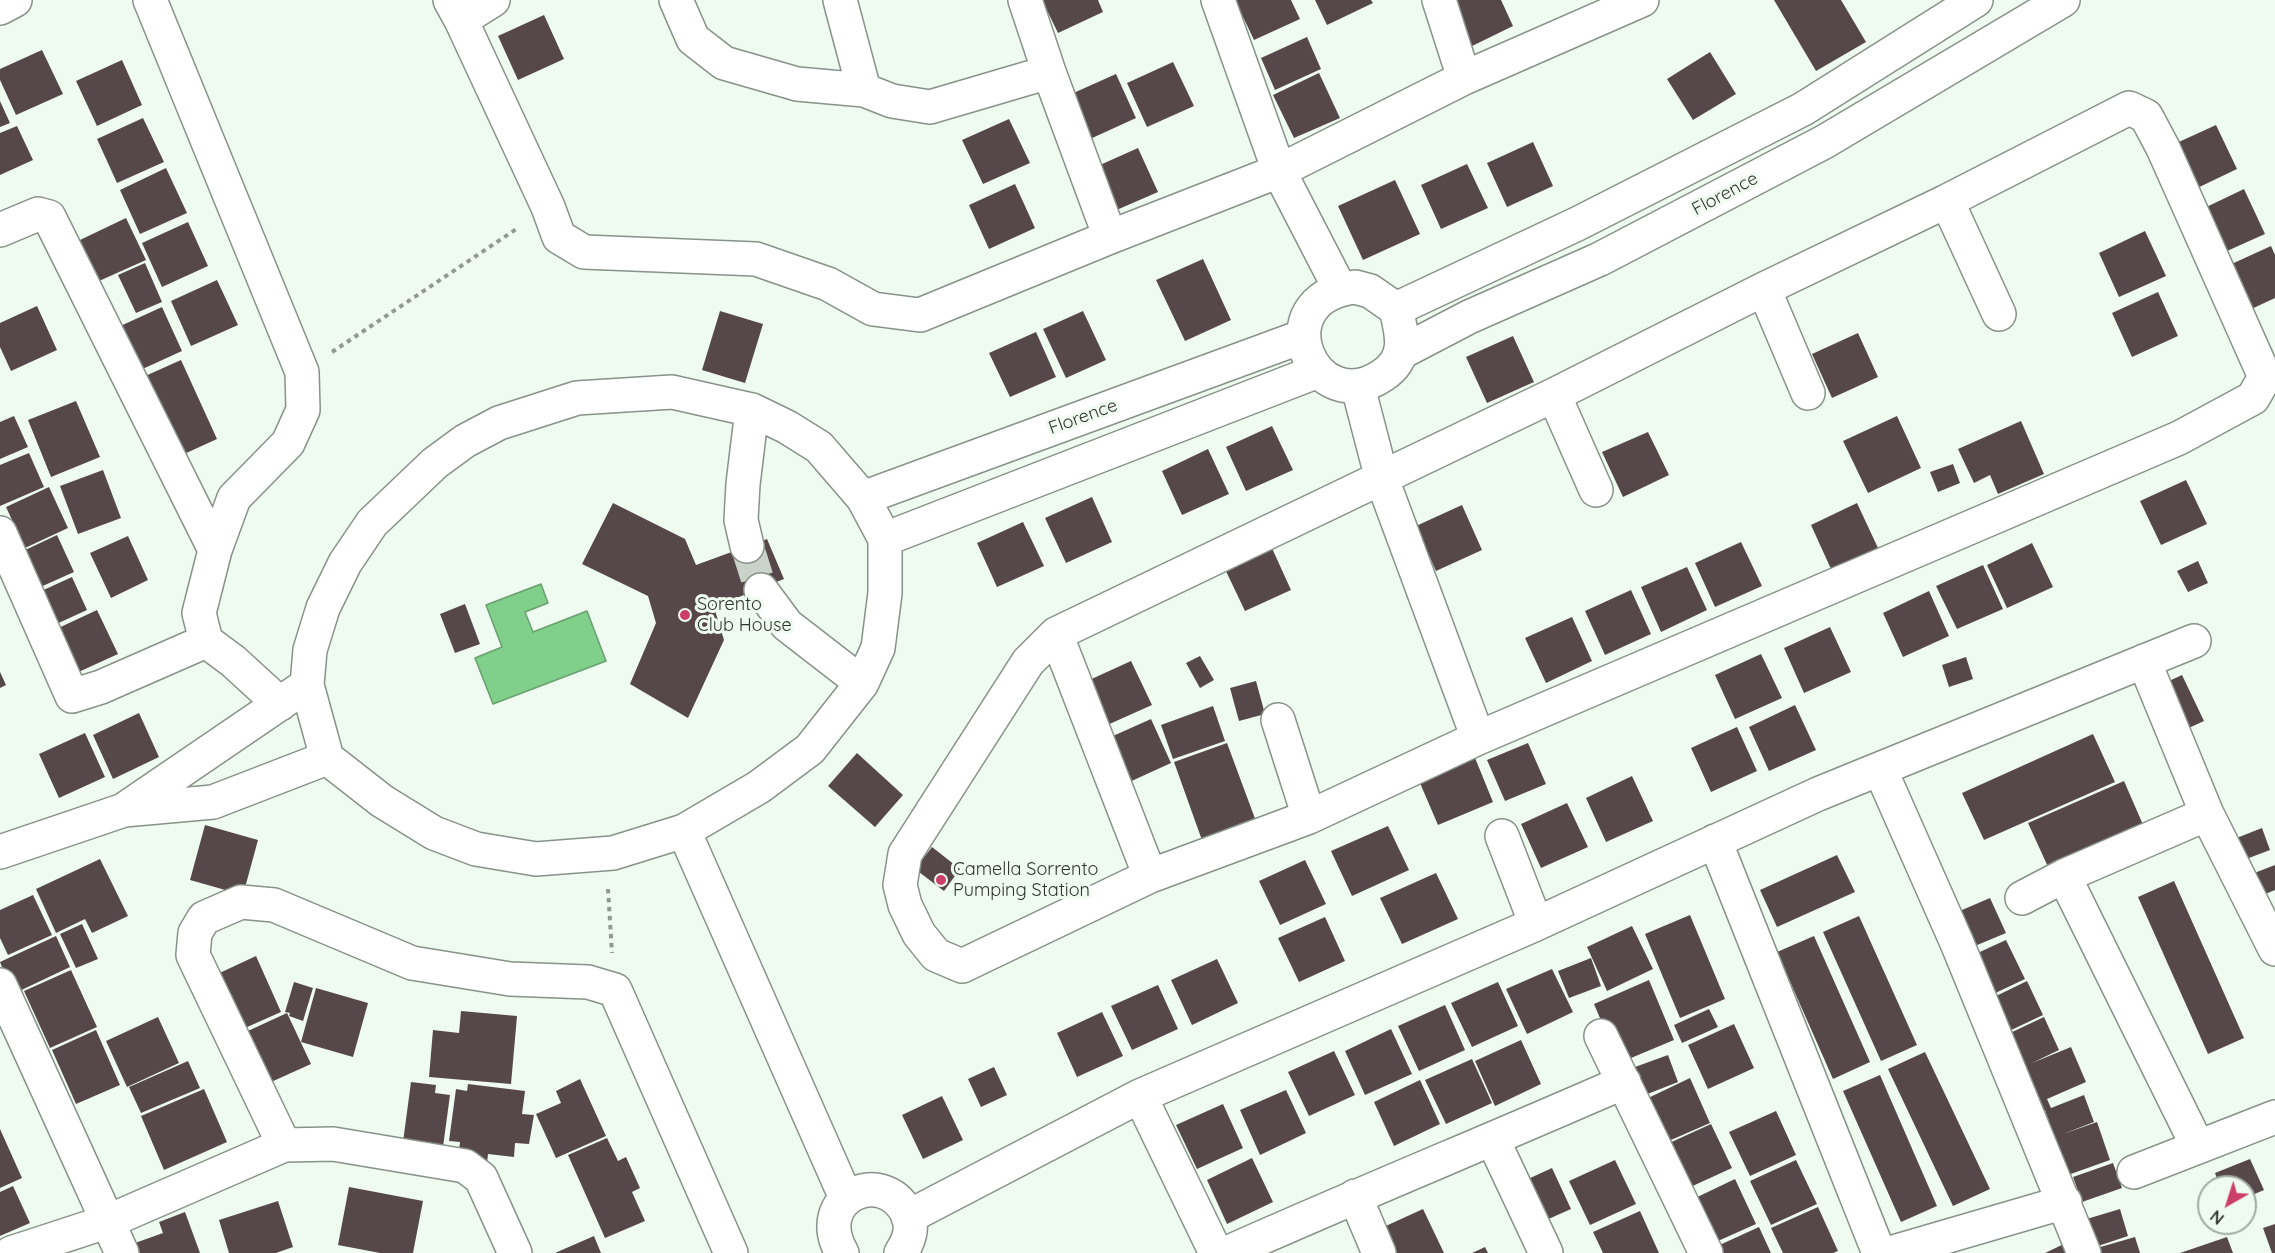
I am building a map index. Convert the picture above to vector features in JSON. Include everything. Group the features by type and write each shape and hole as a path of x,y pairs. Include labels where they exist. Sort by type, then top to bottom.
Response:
{"street":[{"path":"0,8 15,0"},
{"path":"150,0 302,372 303,410 288,443 234,498 215,550 199,613 206,641 233,661 280,704"},
{"path":"493,0 456,10 549,207 559,237 584,252 756,259 828,284 873,309 920,315 1279,171 1464,78 1642,0"},
{"path":"676,0 693,39 724,63 797,84 864,90 892,101 930,107 1048,72"},
{"path":"840,0 864,90"},
{"path":"1025,0 1048,72 1110,237"},
{"path":"1218,0 1279,171 1340,289"},
{"path":"1439,0 1464,78"},
{"path":"1396,309 1577,224 1803,109 1976,0"},
{"name":"Florence","path":"1402,352 1469,317 1600,259 1824,142 2043,5"},
{"path":"2129,108 2146,116 2163,148 2265,377 2253,398 2180,438 1478,738 1309,817 1150,876 962,966 936,955 919,934 905,906 900,885 905,854 1028,662 1056,634 1382,479 1764,289 1947,201 2129,108"},
{"path":"1947,201 1999,314"},
{"path":"0,230 38,214 49,217 215,550"},
{"path":"1355,287 1370,291 1396,309 1401,329 1402,352 1387,373 1375,381 1358,387 1338,384 1318,371 1305,349 1304,336 1304,325 1313,306 1330,293 1355,287"},
{"path":"1764,289 1808,393"},
{"name":"Florence","path":"863,498 1304,336"},
{"path":"885,538 1318,371"},
{"path":"1358,387 1382,479 1478,738"},
{"path":"672,392 752,410 787,428 819,447 863,498 885,538 885,593 878,648 862,683 810,749 759,787 684,831 600,856 536,859 476,849 434,833 382,801 327,758 307,685 310,650 323,608 345,563 372,524 435,463 465,441 500,423 577,398 672,392"},
{"path":"1554,395 1596,490"},
{"path":"747,546 741,520 752,410"},
{"path":"0,533 72,696 101,687 206,641"},
{"path":"761,590 787,625 862,683"},
{"path":"1056,634 1150,876"},
{"path":"908,1216 1140,1096 1536,924 1818,794 2194,641"},
{"path":"2144,661 2207,814 2275,949"},
{"path":"124,810 307,685"},
{"path":"1278,720 1309,817"},
{"path":"0,852 124,810 213,802 327,758"},
{"path":"1880,769 1957,944 2084,1253"},
{"path":"2022,898 2064,876 2207,814"},
{"path":"684,831 846,1198"},
{"path":"1502,836 1536,924"},
{"path":"1715,840 1879,1253"},
{"path":"2064,876 2198,1147"},
{"path":"284,1145 193,955 195,933 204,918 241,902 274,905 412,963 510,979 588,982 615,990 731,1253"},
{"path":"0,985 122,1253"},
{"path":"1602,1036 1706,1253"},
{"path":"1227,1253 1624,1082"},
{"path":"1140,1096 1216,1253"},
{"path":"2134,1172 2275,1117"},
{"path":"1493,1140 1546,1253"},
{"path":"11,1253 108,1221 284,1145 333,1144 465,1166 481,1178 515,1253"},
{"path":"842,1253 834,1240 834,1217 846,1198 857,1192 870,1190 891,1194 908,1216 910,1229 907,1243 901,1253"},
{"path":"1355,1196 1379,1253"},
{"path":"1890,1253 2064,1202"}],"path":[{"path":"302,372 549,207"},
{"path":"600,856 607,877 615,990"}],"shaded area":[{"path":"541,584 548,603 525,612 533,632 587,611 606,661 493,704 475,658 502,647 486,605"}],"building":[{"path":"1042,0 1098,0 1103,12 1058,33"},
{"path":"1235,0 1291,0 1300,19 1254,40"},
{"path":"1315,0 1371,0 1373,3 1327,25"},
{"path":"1455,0 1501,0 1513,26 1468,48"},
{"path":"1774,0 1841,0 1866,42 1816,71"},
{"path":"544,15 564,59 518,80 498,36"},
{"path":"1307,37 1321,69 1275,90 1261,58"},
{"path":"42,50 63,94 16,115 0,80 0,69"},
{"path":"1710,52 1736,94 1693,120 1667,79"},
{"path":"122,60 142,105 97,126 76,81"},
{"path":"1173,62 1194,106 1147,127 1127,83"},
{"path":"1319,73 1340,118 1294,138 1273,95"},
{"path":"1116,74 1136,118 1090,139 1069,95"},
{"path":"0,101 10,123 0,127"},
{"path":"143,118 164,162 117,183 97,139"},
{"path":"1009,119 1030,163 983,184 962,140"},
{"path":"2216,125 2237,169 2191,191 2170,146"},
{"path":"17,126 33,160 0,175 0,133"},
{"path":"1533,142 1553,186 1507,207 1487,163"},
{"path":"1138,148 1158,192 1112,212 1091,169"},
{"path":"1467,164 1488,208 1441,229 1421,185"},
{"path":"166,168 187,213 140,234 120,190"},
{"path":"1395,180 1420,234 1363,260 1338,206"},
{"path":"1015,184 1035,228 989,249 969,205"},
{"path":"2244,189 2265,234 2218,255 2198,211"},
{"path":"126,218 146,260 99,281 80,240"},
{"path":"188,222 208,266 162,287 142,243"},
{"path":"2145,231 2166,276 2119,297 2099,253"},
{"path":"2271,246 2275,255 2275,298 2245,312 2225,267"},
{"path":"1203,259 1231,320 1185,341 1156,280"},
{"path":"145,263 162,302 136,313 118,275"},
{"path":"217,280 238,325 191,346 171,301"},
{"path":"2158,292 2178,336 2132,357 2112,313"},
{"path":"37,306 57,350 11,371 0,347 0,323"},
{"path":"162,307 182,351 136,372 116,328"},
{"path":"720,311 763,324 745,383 702,370"},
{"path":"1083,311 1106,360 1066,378 1043,329"},
{"path":"1036,332 1056,377 1010,397 989,353"},
{"path":"1858,333 1878,377 1832,398 1812,354"},
{"path":"1513,336 1534,382 1487,403 1466,357"},
{"path":"181,360 217,439 171,460 134,381"},
{"path":"76,401 100,457 51,477 28,420"},
{"path":"14,416 28,447 0,459 0,422"},
{"path":"1897,416 1921,468 1868,493 1843,441"},
{"path":"2021,421 2044,474 1998,494 1990,475 1974,483 1958,449"},
{"path":"1272,426 1293,470 1246,491 1226,447"},
{"path":"1648,432 1669,475 1623,497 1602,452"},
{"path":"1208,449 1229,494 1182,515 1162,471"},
{"path":"29,453 44,487 0,506 0,465"},
{"path":"1953,464 1960,483 1938,492 1930,472"},
{"path":"103,470 121,518 78,534 60,486"},
{"path":"2186,480 2207,524 2161,545 2140,501"},
{"path":"49,487 68,528 25,548 6,507"},
{"path":"1092,497 1112,542 1066,563 1045,518"},
{"name":"Sorento Club House","path":"613,503 685,539 696,565 767,539 784,579 714,607 724,640 688,718 630,684 656,623 648,596 582,564"},
{"path":"1857,503 1878,548 1831,569 1811,525"},
{"path":"1462,505 1482,550 1436,571 1416,526"},
{"path":"1023,522 1044,566 997,587 977,543"},
{"path":"57,535 74,572 36,589 19,553"},
{"path":"128,536 148,580 111,598 90,553"},
{"path":"1741,542 1762,586 1715,607 1695,563"},
{"path":"2032,543 2053,587 2007,608 1987,565"},
{"path":"1271,546 1291,590 1245,611 1224,567"},
{"path":"2198,561 2208,583 2188,592 2177,571"},
{"path":"1983,565 2003,609 1957,629 1936,586"},
{"path":"1687,567 1707,610 1661,632 1641,587"},
{"path":"72,577 87,610 52,626 37,593"},
{"path":"1631,590 1651,634 1605,655 1585,611"},
{"path":"1929,591 1949,636 1903,657 1883,613"},
{"path":"465,604 480,644 455,653 440,614"},
{"path":"97,610 118,654 72,675 52,631"},
{"path":"1572,617 1592,661 1546,683 1525,638"},
{"path":"1830,627 1851,672 1804,693 1784,648"},
{"path":"1761,654 1782,698 1735,719 1715,675"},
{"path":"1200,656 1214,680 1200,688 1186,663"},
{"path":"1966,657 1973,679 1949,687 1942,665"},
{"path":"1131,661 1152,705 1105,726 1085,682"},
{"path":"0,672 6,685 0,688"},
{"path":"2182,675 2204,721 2180,732 2158,686"},
{"path":"1256,681 1265,714 1239,721 1230,688"},
{"path":"1795,705 1816,750 1769,771 1749,727"},
{"path":"1213,706 1225,741 1173,759 1161,725"},
{"path":"139,713 159,757 113,779 93,735"},
{"path":"1151,719 1171,763 1125,784 1104,740"},
{"path":"1737,727 1757,771 1711,792 1691,748"},
{"path":"85,733 105,777 59,798 39,754"},
{"path":"2093,734 2115,782 1984,840 1962,793"},
{"path":"1227,743 1257,824 1203,843 1174,762"},
{"path":"1528,743 1546,784 1505,801 1487,760"},
{"path":"857,753 903,795 875,827 828,786"},
{"path":"1473,753 1493,802 1438,825 1417,776"},
{"path":"1632,776 1653,821 1606,842 1586,798"},
{"path":"2124,781 2144,827 2049,869 2028,823"},
{"path":"1567,803 1588,847 1541,868 1521,824"},
{"path":"205,825 258,840 243,895 190,880"},
{"path":"1388,826 1409,870 1352,896 1331,851"},
{"path":"2262,828 2270,850 2233,864 2224,843"},
{"name":"Camella Sorrento Pumping Station","path":"932,847 960,869 944,891 915,869"},
{"path":"1837,855 1855,892 1777,927 1760,890"},
{"path":"100,859 128,916 92,933 85,919 56,933 36,889"},
{"path":"1305,860 1326,904 1280,925 1259,881"},
{"path":"2275,865 2275,890 2253,899 2244,877"},
{"path":"1436,873 1458,919 1402,944 1380,898"},
{"path":"2174,881 2244,1038 2208,1054 2138,897"},
{"path":"33,895 52,935 8,955 0,938 0,910"},
{"path":"1990,898 2006,933 1970,948 1955,913"},
{"path":"1690,915 1725,999 1680,1018 1645,934"},
{"path":"1859,916 1917,1045 1881,1061 1823,932"},
{"path":"1325,917 1345,961 1299,982 1278,938"},
{"path":"82,924 98,959 76,968 60,934"},
{"path":"1632,926 1653,969 1607,991 1587,947"},
{"path":"56,936 70,967 13,994 0,962"},
{"path":"1814,936 1870,1062 1833,1079 1777,952"},
{"path":"2006,940 2025,979 1989,996 1971,956"},
{"path":"256,956 281,1012 236,1032 211,977"},
{"path":"1591,958 1601,986 1569,998 1558,971"},
{"path":"1217,959 1238,1003 1192,1025 1171,980"},
{"path":"1552,969 1573,1012 1527,1034 1506,989"},
{"path":"71,970 97,1027 50,1048 24,991"},
{"path":"1649,980 1674,1040 1619,1063 1594,1004"},
{"path":"2027,981 2043,1015 2007,1032 1992,998"},
{"path":"294,982 313,988 303,1021 285,1012"},
{"path":"1498,982 1518,1026 1472,1047 1451,1003"},
{"path":"1158,985 1178,1029 1132,1050 1111,1006"},
{"path":"316,988 368,1003 353,1057 301,1042"},
{"path":"1445,1005 1465,1050 1419,1071 1398,1026"},
{"path":"1709,1009 1718,1027 1682,1043 1674,1025"},
{"path":"461,1011 517,1016 511,1084 429,1077 433,1030 459,1033"},
{"path":"1102,1012 1123,1056 1077,1077 1057,1033"},
{"path":"287,1013 311,1064 260,1087 237,1036"},
{"path":"158,1017 179,1063 127,1087 106,1041"},
{"path":"2044,1017 2059,1050 2032,1063 2071,1047 2086,1082 2047,1099 2051,1108 2084,1095 2094,1122 2063,1134 2097,1122 2110,1160 2068,1175 2045,1110 2034,1115 2008,1034"},
{"path":"1734,1024 1754,1068 1708,1089 1688,1045"},
{"path":"1391,1029 1412,1074 1365,1095 1345,1051"},
{"path":"96,1030 120,1085 76,1104 52,1050"},
{"path":"1521,1040 1541,1084 1495,1106 1475,1061"},
{"path":"1334,1051 1355,1095 1309,1116 1288,1072"},
{"path":"1925,1052 1990,1189 1953,1206 1888,1069"},
{"path":"1668,1055 1678,1082 1645,1095 1635,1067"},
{"path":"1472,1059 1492,1103 1446,1124 1425,1080"},
{"path":"188,1061 200,1088 141,1113 129,1087"},
{"path":"994,1067 1007,1095 981,1107 968,1079"},
{"path":"1880,1075 1937,1206 1901,1222 1843,1091"},
{"path":"1690,1078 1710,1123 1664,1143 1644,1100"},
{"path":"580,1079 606,1136 556,1158 536,1114 561,1103 556,1091"},
{"path":"1420,1080 1440,1124 1394,1146 1374,1102"},
{"path":"411,1082 436,1085 435,1093 450,1095 443,1147 403,1142"},
{"path":"468,1084 525,1091 522,1114 534,1115 529,1144 515,1143 514,1157 488,1154 487,1163 458,1159 460,1142 449,1141 456,1089 467,1091"},
{"path":"204,1089 227,1142 164,1170 141,1116"},
{"path":"1286,1090 1306,1133 1260,1155 1240,1110"},
{"path":"942,1096 963,1140 923,1159 902,1115"},
{"path":"1223,1104 1243,1148 1197,1169 1176,1125"},
{"path":"1776,1111 1796,1155 1750,1176 1729,1132"},
{"path":"1711,1124 1732,1168 1686,1189 1665,1145"},
{"path":"0,1129 22,1178 0,1188"},
{"path":"607,1138 618,1161 626,1157 640,1188 632,1192 645,1221 605,1238 568,1155"},
{"path":"1252,1158 1273,1202 1227,1224 1207,1180"},
{"path":"2250,1159 2264,1190 2257,1193 2257,1175 2216,1175 2215,1173"},
{"path":"1615,1160 1636,1204 1590,1225 1569,1181"},
{"path":"1796,1160 1817,1204 1771,1225 1750,1181"},
{"path":"2113,1163 2122,1188 2082,1202 2073,1177"},
{"path":"1552,1168 1571,1209 1535,1225 1515,1185"},
{"path":"1735,1179 1756,1224 1709,1245 1689,1201"},
{"path":"13,1186 30,1223 0,1236 0,1192"},
{"path":"349,1187 423,1201 413,1253 380,1253 338,1245"},
{"path":"278,1201 293,1247 276,1253 229,1253 219,1220"},
{"path":"1818,1207 1838,1251 1833,1253 1783,1253 1771,1228"},
{"path":"1423,1209 1444,1253 1388,1253 1377,1230"},
{"path":"2120,1209 2128,1236 2089,1249 2080,1221"},
{"path":"1640,1211 1659,1253 1603,1253 1593,1232"},
{"path":"185,1212 200,1253 138,1253 135,1243 163,1233 159,1222"},
{"path":"2275,1224 2275,1253 2272,1253 2263,1228"},
{"path":"1759,1227 1771,1253 1716,1253 1713,1248"},
{"path":"594,1236 601,1253 555,1253"},
{"path":"2135,1237 2140,1253 2099,1253 2097,1248"},
{"path":"2227,1237 2233,1253 2180,1253"},
{"path":"2066,1243 2071,1253 2045,1253"},
{"path":"1485,1247 1488,1253 1472,1253"}],"tunnel":[{"path":"747,546 761,590"}],"place":[{"name":"Sorento Club House","path":"685,615"},
{"name":"Camella Sorrento Pumping Station","path":"941,880"}]}
